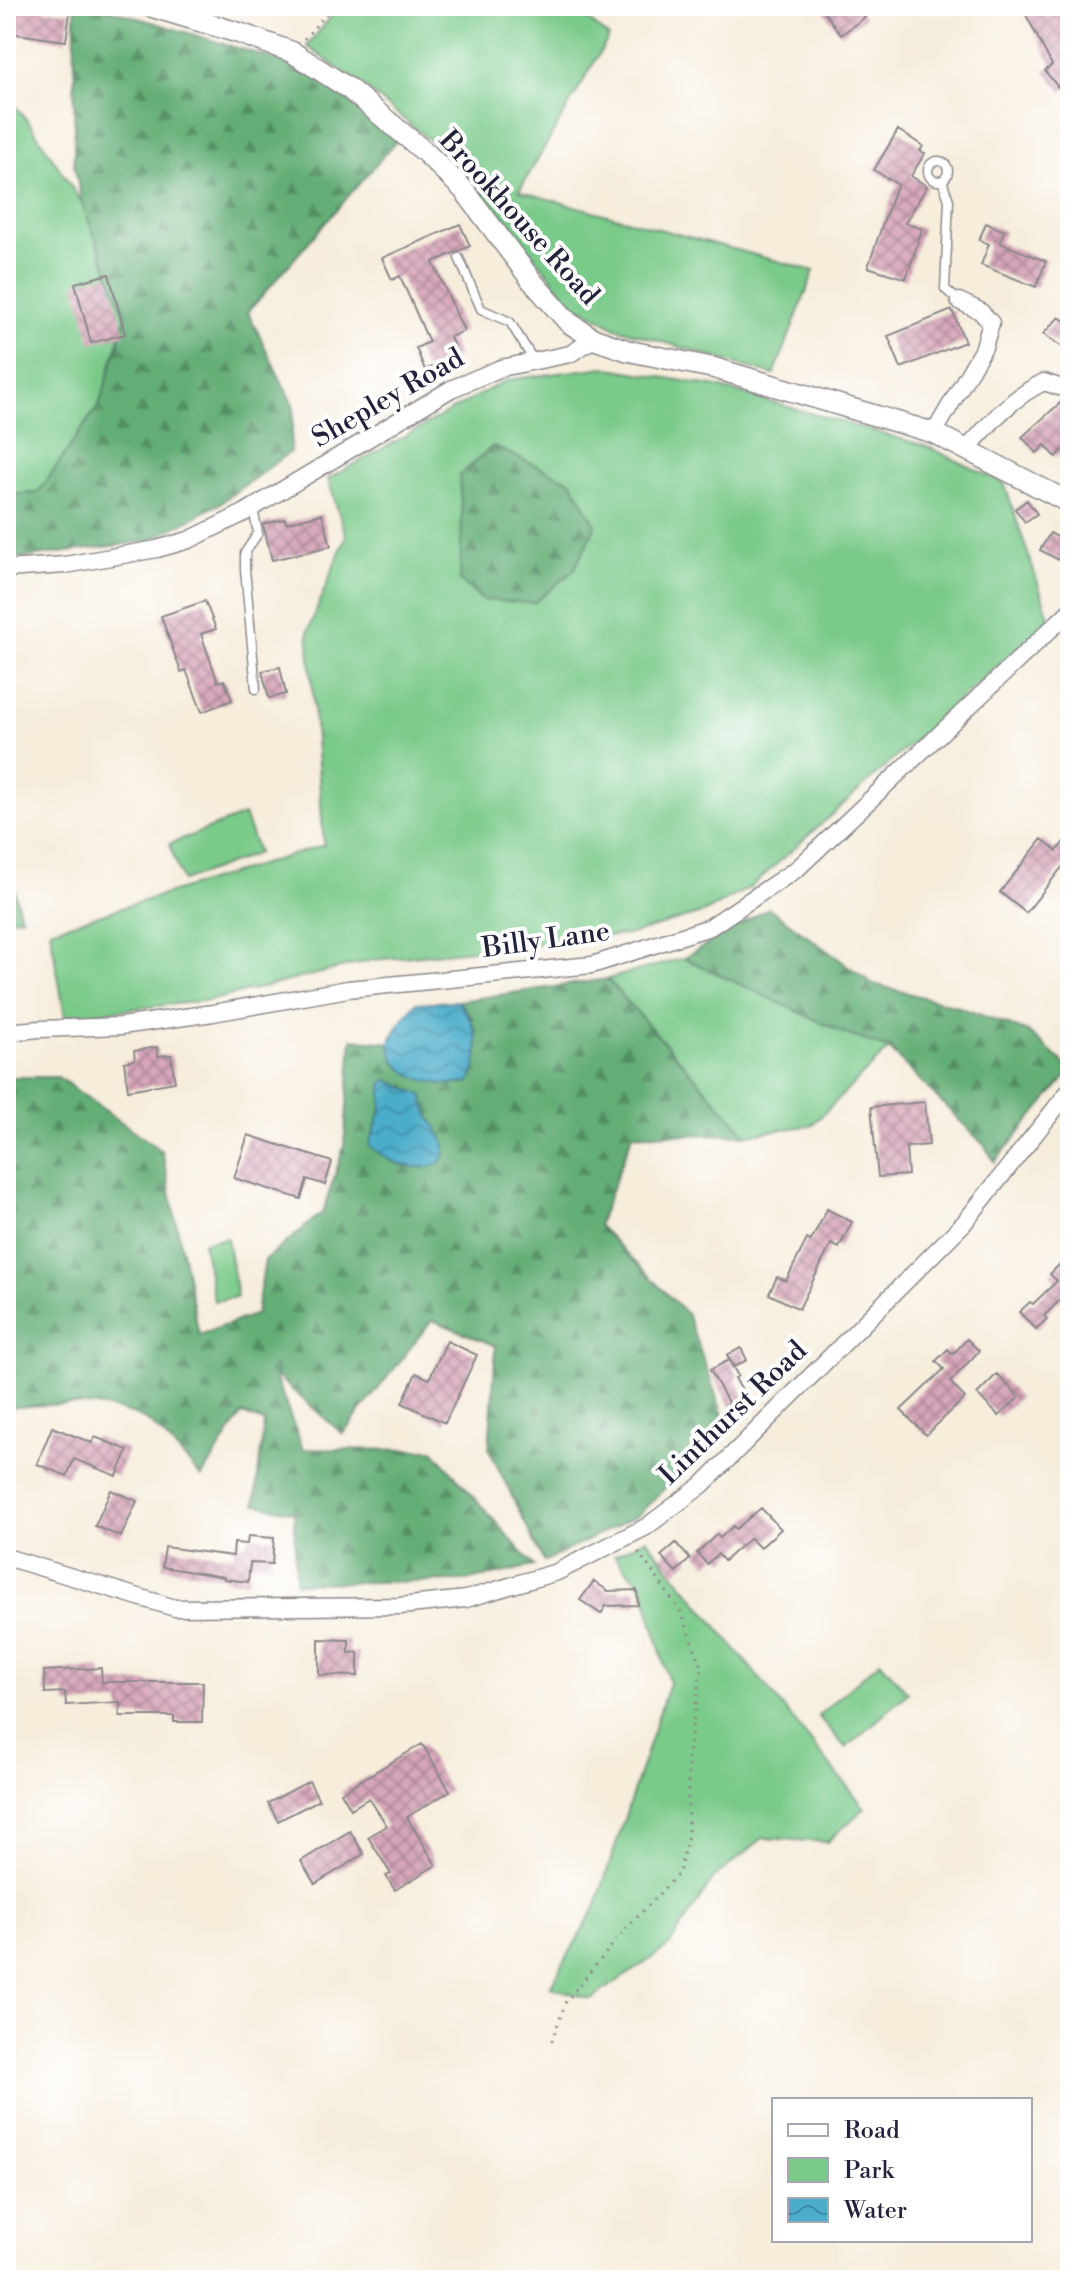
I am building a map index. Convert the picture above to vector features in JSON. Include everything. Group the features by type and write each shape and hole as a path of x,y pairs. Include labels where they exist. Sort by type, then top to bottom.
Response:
{"street":[{"name":"Brookhouse Road","path":"149,6 292,52 348,88 425,152 464,190 532,281 568,322 594,339"},
{"path":"934,433 984,347 991,323 980,311 959,301"},
{"name":"Shepley Road","path":"6,569 65,565 157,549 189,540 252,508 451,389 501,368 570,354 594,339"},
{"path":"594,339 629,351 714,368 934,433 1070,503"},
{"path":"967,449 1000,412 1033,387 1044,382 1059,387"},
{"name":"Billy Lane","path":"6,1032 121,1026 348,989 592,965 710,927 798,868 1070,611"},
{"name":"Linthurst Road","path":"6,1557 175,1608 400,1606 466,1599 557,1572 628,1538 702,1485 964,1223 1070,1090"}],"lane":[{"path":"942,180 949,200 945,289 959,301"},
{"path":"459,258 481,309 510,322 535,361"},
{"path":"252,508 258,533 245,553 245,569 256,689"}],"path":[{"path":"292,52 333,6"},
{"path":"552,2041 566,2001 625,1930 679,1873 688,1835 688,1754 702,1667 681,1612 628,1538"},
{"path":"1061,2280 1070,2275"}],"green space":[{"path":"75,6 99,6 304,68 398,139 248,312 294,407 290,452 219,504 149,541 6,560 6,495 38,493 100,403 126,317 82,203 74,164"},
{"path":"340,6 571,6 609,37 519,191 814,271 774,375 616,328 569,300 506,220 434,144 368,90 307,46"},
{"path":"6,96 29,122 82,203 126,317 100,403 38,493 6,495"},
{"path":"604,367 718,387 926,446 1004,483 1050,619 751,887 705,912 631,934 373,960 212,1000 65,1016 50,930 324,845 308,631 346,536 328,479 506,380"},
{"path":"493,446 571,481 596,525 574,570 534,603 483,600 460,581 462,518 459,476"},
{"path":"244,815 258,853 183,881 169,844"},
{"path":"6,859 21,917 6,919"},
{"path":"769,908 873,984 953,1005 1028,1032 1070,1072 995,1162 984,1145 889,1049 844,1033 684,958"},
{"path":"684,958 844,1033 889,1049 812,1125 747,1135 607,979"},
{"path":"607,979 747,1135 633,1134 598,1225 687,1314 727,1426 638,1515 544,1562 489,1449 496,1346 432,1320 343,1434 274,1374 303,1449 433,1450 534,1566 465,1581 296,1583 294,1512 255,1504 264,1422 242,1414 202,1477 151,1424 129,1413 77,1405 6,1408 6,1077 58,1077 162,1151 199,1335 256,1314 265,1260 323,1212 344,1146 352,1039 389,1043 396,1062 473,1019 458,1001"},
{"path":"227,1238 237,1297 214,1301 203,1242"},
{"path":"646,1539 865,1808 827,1842 763,1838 714,1878 668,1947 591,1999 550,1987 595,1908 669,1683 643,1587 614,1555"},
{"path":"880,1661 908,1693 846,1748 818,1716"}],"water":[{"path":"458,1001 471,1020 477,1040 477,1060 470,1082 430,1082 403,1069 395,1060 389,1043 416,1003"},
{"path":"387,1080 422,1095 444,1143 444,1156 440,1162 425,1167 406,1165 390,1160 369,1145 382,1108 382,1084"}],"building":[{"path":"12,6 70,12 66,41 9,33"},
{"path":"820,6 857,6 865,17 841,35"},
{"path":"1034,6 1067,6 1070,12 1070,85 1062,92 1045,71 1052,65 1024,11"},
{"path":"898,130 923,146 920,151 925,153 911,176 927,186 905,223 922,229 906,279 868,267 898,185 874,170"},
{"path":"986,223 1004,231 1000,243 1046,261 1036,287 981,265 989,244 979,240"},
{"path":"460,224 470,246 433,262 464,331 450,337 458,356 425,370 416,348 429,342 400,276 392,280 382,258"},
{"path":"109,274 125,334 91,343 75,283"},
{"path":"952,310 965,342 901,368 888,336"},
{"path":"1059,317 1070,325 1070,352 1043,334"},
{"path":"1070,394 1070,444 1056,457 1045,445 1037,453 1022,437"},
{"path":"1027,500 1037,514 1025,522 1015,509"},
{"path":"322,514 331,546 272,560 263,524 285,519 286,523"},
{"path":"1050,533 1070,544 1070,566 1040,550"},
{"path":"205,601 216,629 201,634 218,682 224,680 232,700 202,712 186,670 181,672 161,616"},
{"path":"280,667 286,694 269,698 262,671"},
{"path":"1070,833 1070,857 1026,913 1000,892 1042,839 1057,851"},
{"path":"157,1047 158,1056 171,1055 175,1082 128,1090 124,1062 135,1060 134,1051"},
{"path":"925,1102 929,1145 906,1147 908,1175 878,1177 871,1107"},
{"path":"248,1135 332,1162 325,1185 307,1179 301,1199 234,1178"},
{"path":"827,1209 852,1222 839,1248 831,1244 799,1309 769,1294 777,1277 786,1281 807,1239 811,1241"},
{"path":"1070,1254 1070,1294 1068,1292 1044,1316 1047,1319 1036,1329 1019,1312 1030,1302 1033,1304 1057,1281 1050,1274"},
{"path":"967,1339 979,1351 950,1382 965,1398 926,1435 901,1410 944,1369 936,1361 948,1349 953,1354"},
{"path":"447,1341 477,1355 445,1423 402,1403 416,1373 429,1379"},
{"path":"741,1348 747,1360 734,1367 727,1355"},
{"path":"729,1360 751,1407 735,1415 710,1370"},
{"path":"997,1374 1019,1397 999,1416 977,1394"},
{"path":"52,1427 92,1443 95,1437 128,1450 117,1476 74,1459 67,1476 37,1464"},
{"path":"111,1490 137,1501 121,1537 95,1526"},
{"path":"761,1508 781,1529 760,1548 750,1538 724,1561 718,1554 707,1564 697,1553 717,1534 720,1538 733,1526 736,1529"},
{"path":"248,1536 274,1538 272,1564 250,1563 248,1582 162,1567 165,1547 233,1556 234,1543 247,1544"},
{"path":"676,1543 690,1559 676,1572 661,1556"},
{"path":"594,1581 608,1591 637,1590 638,1605 606,1606 601,1614 580,1600"},
{"path":"319,1639 349,1640 349,1653 358,1652 358,1676 319,1675"},
{"path":"101,1668 102,1682 203,1682 202,1722 174,1722 174,1716 120,1716 120,1702 66,1705 65,1692 45,1693 44,1671"},
{"path":"422,1744 450,1791 407,1817 436,1865 395,1890 386,1876 391,1874 368,1837 387,1826 369,1798 351,1809 341,1792"},
{"path":"309,1781 319,1800 278,1821 268,1803"},
{"path":"350,1831 364,1854 315,1884 301,1861"}]}
